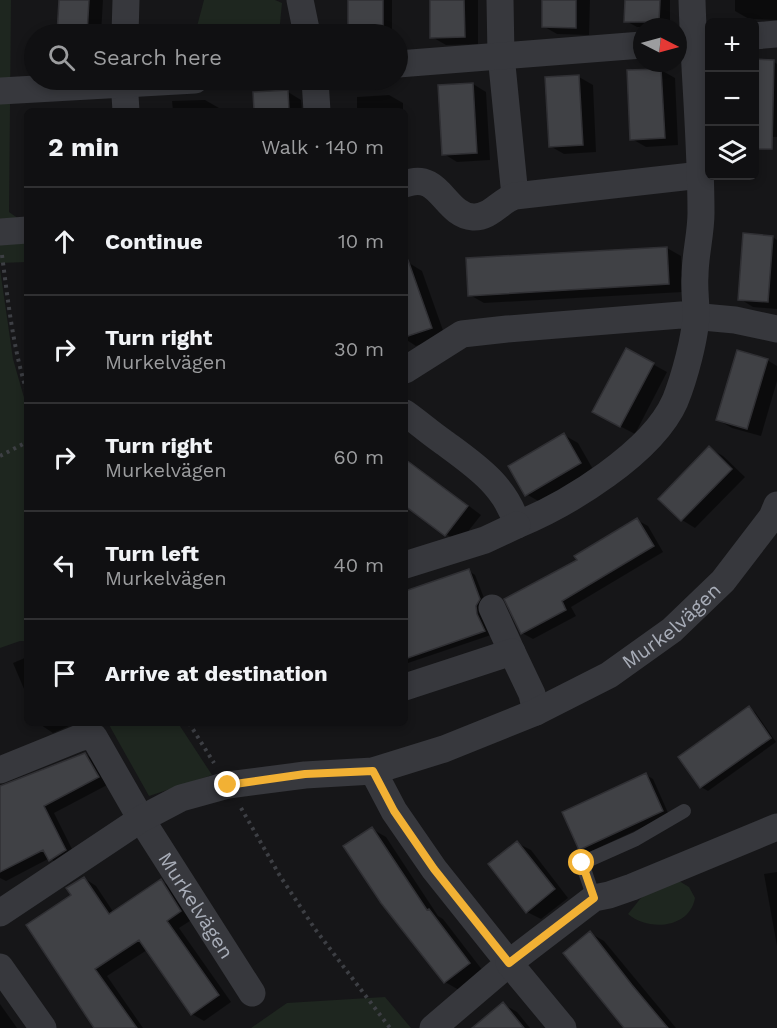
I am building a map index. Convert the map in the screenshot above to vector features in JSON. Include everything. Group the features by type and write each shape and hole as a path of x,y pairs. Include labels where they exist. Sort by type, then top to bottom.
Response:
{"street":[{"path":"125,24 126,0"},
{"path":"300,0 305,24"},
{"path":"500,0 501,55 515,196"},
{"path":"408,564 485,540 557,507 577,495 629,457 657,428 675,402 685,372 696,315 695,276 701,217 692,0"},
{"path":"759,36 777,34"},
{"path":"408,63 633,46"},
{"path":"0,91 24,89"},
{"path":"125,90 126,108"},
{"path":"316,90 317,108"},
{"path":"408,183 429,183 461,213 472,217 494,210 508,198 515,196 701,175"},
{"path":"1,239 24,231"},
{"path":"408,368 462,334 563,323 696,315 777,329"},
{"path":"408,415 487,474 505,498 518,525"},
{"name":"Murkelvägen","path":"0,913 141,819 181,798 228,785 305,774 373,771 444,749 536,712 609,675 672,630 723,581 775,514"},
{"path":"492,608 532,694 536,712"},
{"path":"408,686 512,652"},
{"name":"Murkelvägen","path":"2,762 89,735 94,737 141,819 252,993"},
{"path":"373,771 394,811 434,869 562,1028"},
{"path":"433,1028 509,963 594,898 617,892 777,827"},
{"path":"0,967 43,1028"}],"lane":[{"path":"594,898 582,863 636,840 684,812"}],"path":[{"path":"1,239 9,308 24,383"},
{"path":"0,456 24,444"},
{"path":"191,726 280,876 315,929 390,1028"}],"shaded area":[{"path":"0,0 11,0 9,212 19,219 24,218 24,262 0,263"},
{"path":"204,0 275,0 282,3 280,24 198,24"},
{"path":"0,269 13,359 24,398 24,641 0,648"},
{"path":"110,726 180,726 212,775 149,796"},
{"path":"679,881 689,887 695,898 692,908 685,916 677,921 657,925 637,920 628,914 651,890"},
{"path":"385,997 411,1028 251,1028 287,1003"}],"building":[{"path":"59,0 89,0 88,24 58,24"},
{"path":"348,0 383,0 383,24 348,24"},
{"path":"430,0 464,0 465,37 430,38"},
{"path":"542,0 576,0 576,28 542,27"},
{"path":"625,0 660,0 659,18 633,18 633,22 624,22"},
{"path":"759,59 774,60 772,149 759,149"},
{"path":"627,70 661,72 665,138 630,140"},
{"path":"579,75 583,145 549,147 545,77"},
{"path":"473,83 477,153 442,155 438,85"},
{"path":"288,90 289,108 254,108 253,92"},
{"path":"743,233 773,236 768,302 738,300"},
{"path":"667,247 669,284 468,296 466,258"},
{"path":"408,260 432,328 408,336"},
{"path":"626,348 654,363 620,427 592,412"},
{"path":"737,350 768,359 747,429 716,420"},
{"path":"564,433 581,463 525,496 508,466"},
{"path":"709,446 732,469 681,521 658,499"},
{"path":"408,461 468,506 445,536 408,508"},
{"path":"637,518 654,546 562,601 566,610 521,634 504,599 577,560 574,556"},
{"path":"469,569 480,599 476,606 477,614 485,631 408,658 408,590"},
{"path":"749,706 771,738 700,788 678,757"},
{"path":"85,753 99,777 44,806 66,850 49,861 43,850 0,872 0,786"},
{"path":"646,773 663,811 579,850 562,812"},
{"path":"372,827 427,910 429,909 470,963 444,983 381,903 343,846"},
{"path":"517,841 555,889 526,913 488,864"},
{"path":"84,877 109,914 161,879 181,911 167,921 219,995 191,1015 139,940 95,969 137,1028 94,1028 26,925 71,895 66,888"},
{"path":"590,931 668,1028 624,1028 563,953"},
{"path":"503,1002 524,1028 472,1028"}],"route":[{"path":"228,785 305,774 373,771 394,811 434,869 509,963 594,898 582,863"}]}
